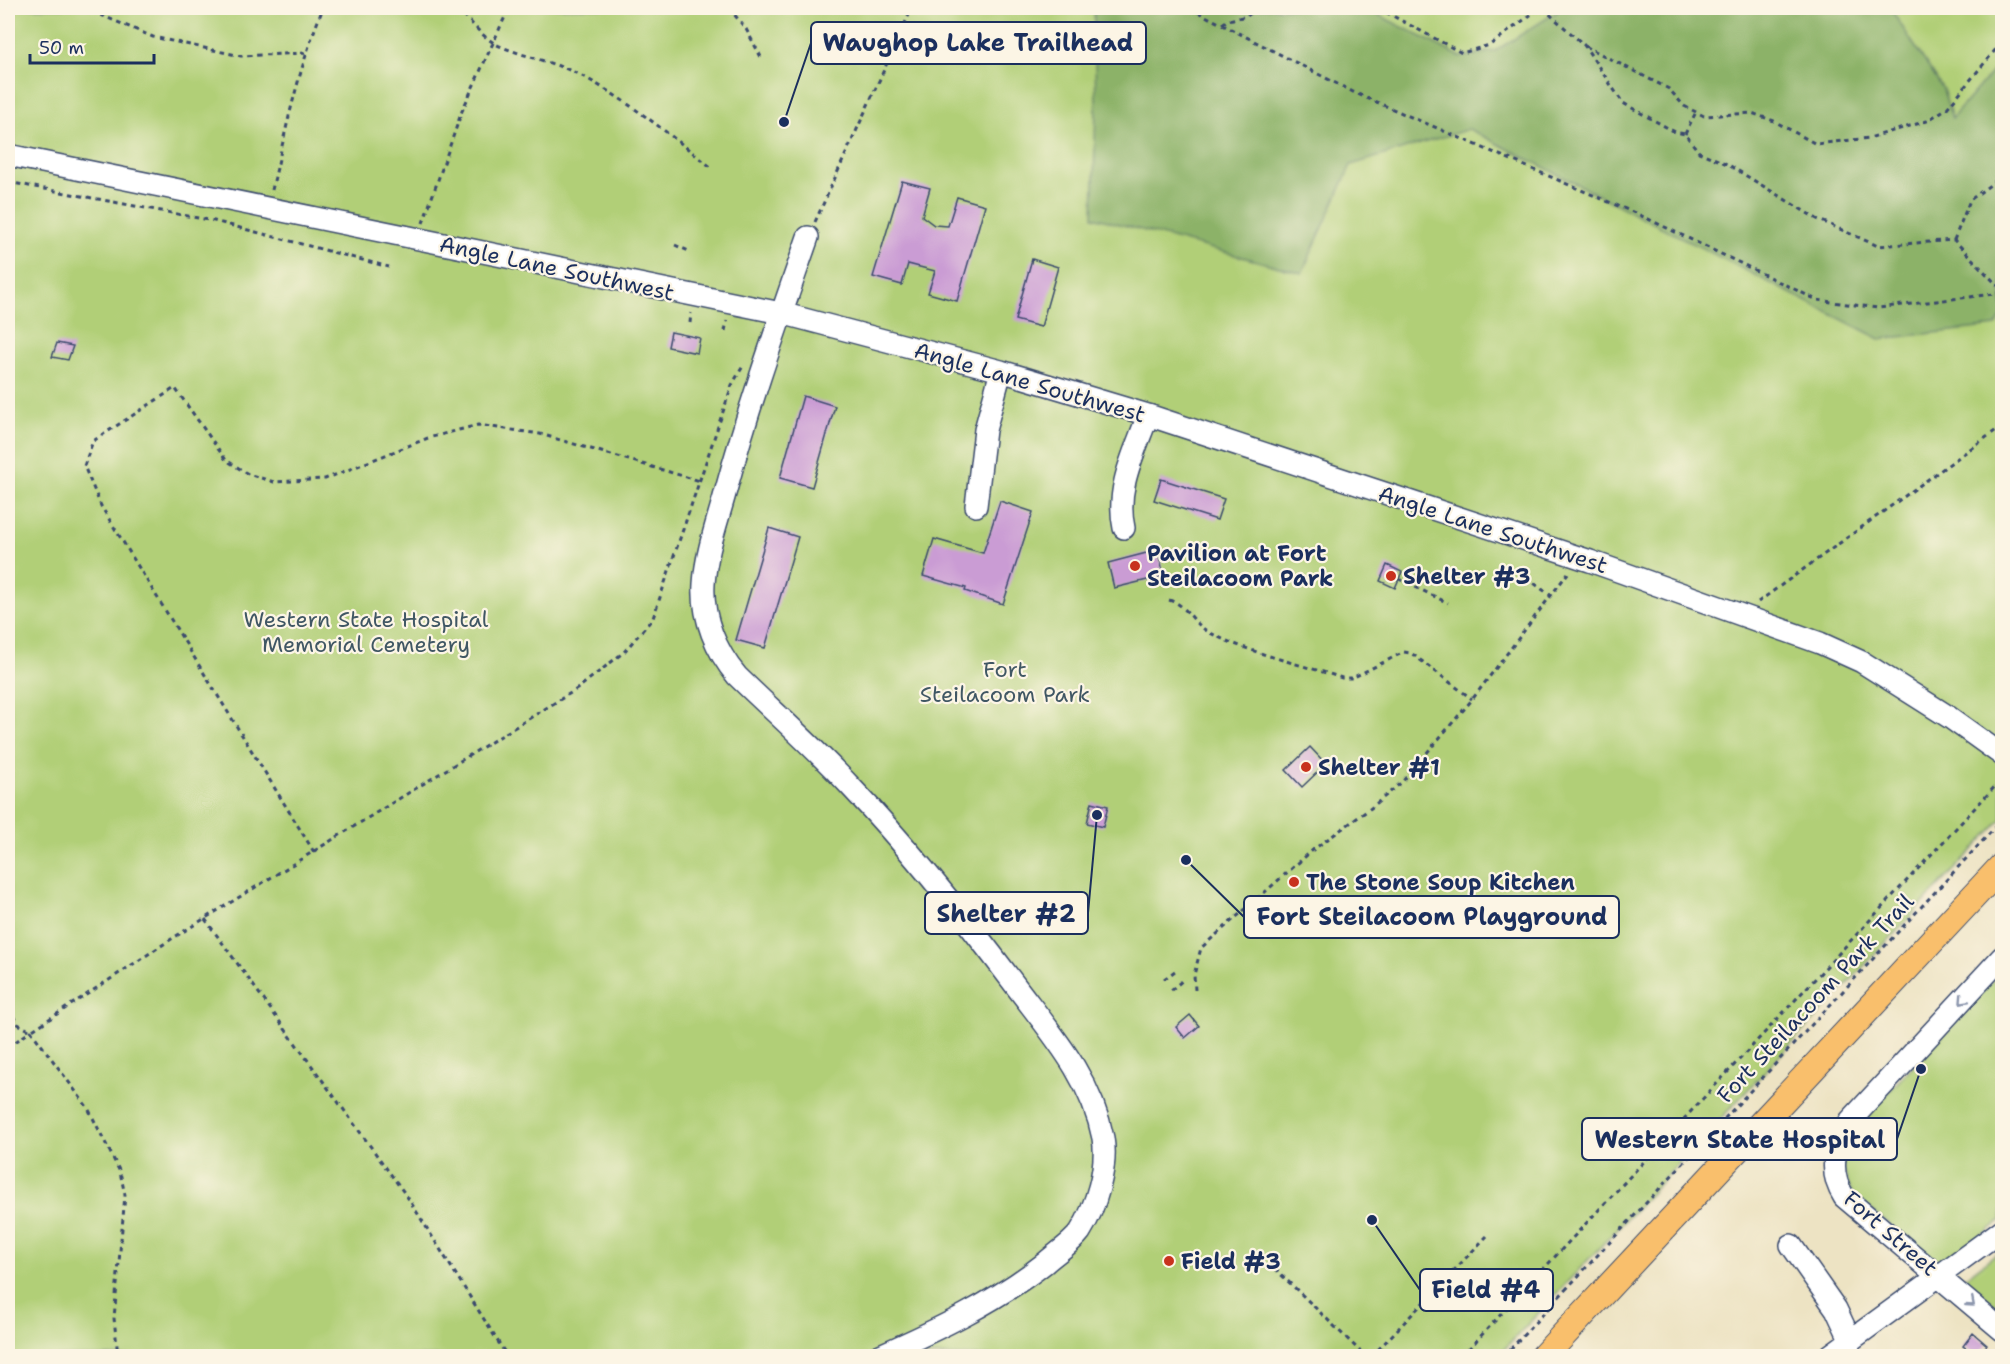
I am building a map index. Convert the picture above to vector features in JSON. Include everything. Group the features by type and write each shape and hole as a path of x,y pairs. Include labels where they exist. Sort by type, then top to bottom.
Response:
{"main road":[{"path":"1544,1356 2002,866"}],"street":[{"name":"Angle Lane Southwest","path":"8,155 781,314 1001,371 1148,415 1584,559 1743,613 1820,643 1862,662 1949,717 2002,755"},
{"path":"808,237 734,460 707,558 704,602 711,634 726,663 737,676 850,786 908,849 980,938 1077,1068 1095,1109 1103,1140 1101,1171 1093,1206 1072,1241 1011,1289 937,1330 878,1356"},
{"path":"976,506 985,430 1001,371"},
{"path":"1124,528 1119,509 1122,491 1148,415"},
{"name":"Fort Street","path":"2002,957 1850,1121 1841,1136 1834,1156 1834,1179 1844,1197 1940,1275 2002,1330"},
{"path":"1829,1356 2002,1230"},
{"path":"1791,1245 1836,1308 1851,1341"}],"path":[{"path":"84,8 153,37 241,56 305,53"},
{"path":"268,208 287,117 305,53 323,8"},
{"path":"458,8 478,30 501,47 562,66 584,77 637,110 711,167"},
{"path":"417,239 462,111 509,8"},
{"path":"729,8 746,28 761,57"},
{"path":"808,237 912,8"},
{"path":"1190,8 1353,93 1644,217 1817,300 1878,308 2002,292"},
{"path":"1222,24 1228,20 1247,16 1257,8"},
{"path":"1378,8 1462,52 1490,45 1541,8 1584,45 1669,89 1684,106 1704,116 1752,113 1774,121 1816,144 1869,138 1927,121 1947,108 2002,42"},
{"path":"1584,45 1623,104 1675,132 1685,134 1700,152 1727,164 1817,219 1878,246 1954,240"},
{"path":"1685,134 1696,112"},
{"path":"1954,240 1970,200 2002,176"},
{"path":"8,182 214,221 389,267"},
{"path":"1954,240 2002,292"},
{"path":"675,245 691,252"},
{"path":"8,1047 205,919 578,689 624,652 653,618 732,385 748,357"},
{"path":"314,852 101,506 84,466 93,441 175,388 226,460 248,474 274,482 325,479 428,438 478,425 540,434 700,481"},
{"path":"1743,613 2002,426"},
{"path":"1195,990 1196,960 1201,948 1214,934 1314,849 1371,808 1402,782 1472,699 1550,596 1584,559"},
{"path":"1527,578 1550,596"},
{"path":"1399,579 1448,603"},
{"path":"1169,600 1180,603 1206,630 1229,641 1342,678 1352,678 1404,652 1411,652 1472,699"},
{"path":"1462,1356 2002,780"},
{"name":"Fort Steilacoom Park Trail","path":"1504,1356 2002,820"},
{"path":"205,919 408,1198 507,1356"},
{"path":"1164,980 1175,970"},
{"path":"1171,990 1183,980"},
{"path":"8,1008 18,1023 31,1031 88,1108 120,1172 124,1195 114,1318 118,1356"},
{"path":"1371,1356 1487,1236"},
{"path":"1262,1256 1365,1356"}],"green space":[{"name":"Fort Steilacoom Park","path":"8,8 2002,8 2002,819 1498,1356 8,1356"},
{"path":"1094,8 1365,8 1461,57 1495,51 1563,8 1890,8 1943,89 1952,118 2002,60 2002,315 1996,326 1880,339 1469,129 1351,165 1302,273 1093,217 1096,105"},
{"path":"2002,970 2002,1220 1941,1267 1852,1194 1841,1164 1856,1127"},
{"path":"2002,1249 2002,1311 1962,1280"}],"building":[{"path":"902,181 930,188 922,216 934,225 948,226 957,197 985,205 957,301 928,293 935,271 908,264 902,285 873,277"},
{"path":"1032,259 1058,267 1041,327 1015,320"},
{"path":"671,332 700,338 697,353 668,347"},
{"path":"57,343 73,346 68,360 52,357"},
{"path":"803,396 835,406 812,487 780,478"},
{"path":"1161,479 1224,499 1217,520 1154,500"},
{"path":"1000,501 1033,512 1003,604 965,591 966,588 923,576 934,539 983,553"},
{"path":"769,528 798,537 765,648 736,640"},
{"name":"Pavilion at Fort Steilacoom Park","path":"1158,550 1164,576 1114,588 1108,563"},
{"name":"Shelter #3","path":"1387,565 1402,572 1395,588 1380,581"},
{"name":"Shelter #1","path":"1310,747 1326,764 1302,787 1286,770"},
{"path":"1092,802 1108,806 1103,827 1087,823"},
{"path":"1190,1015 1199,1026 1185,1038 1176,1027"},
{"path":"1973,1333 1987,1345 1977,1356 1963,1346"}],"place":[{"name":"Waughop Lake Trailhead","path":"784,122"},
{"name":"Pavilion at Fort Steilacoom Park","path":"1135,566"},
{"name":"Shelter #3","path":"1391,576"},
{"name":"Shelter #1","path":"1306,767"},
{"name":"Shelter #2","path":"1097,815"},
{"name":"Fort Steilacoom Playground","path":"1186,860"},
{"name":"The Stone Soup Kitchen","path":"1294,882"},
{"name":"Western State Hospital","path":"1921,1069"},
{"name":"Field #4","path":"1372,1220"},
{"name":"Field #3","path":"1169,1261"}],"park label":[{"name":"Western State Hospital Memorial Cemetery","path":"366,632"}]}
